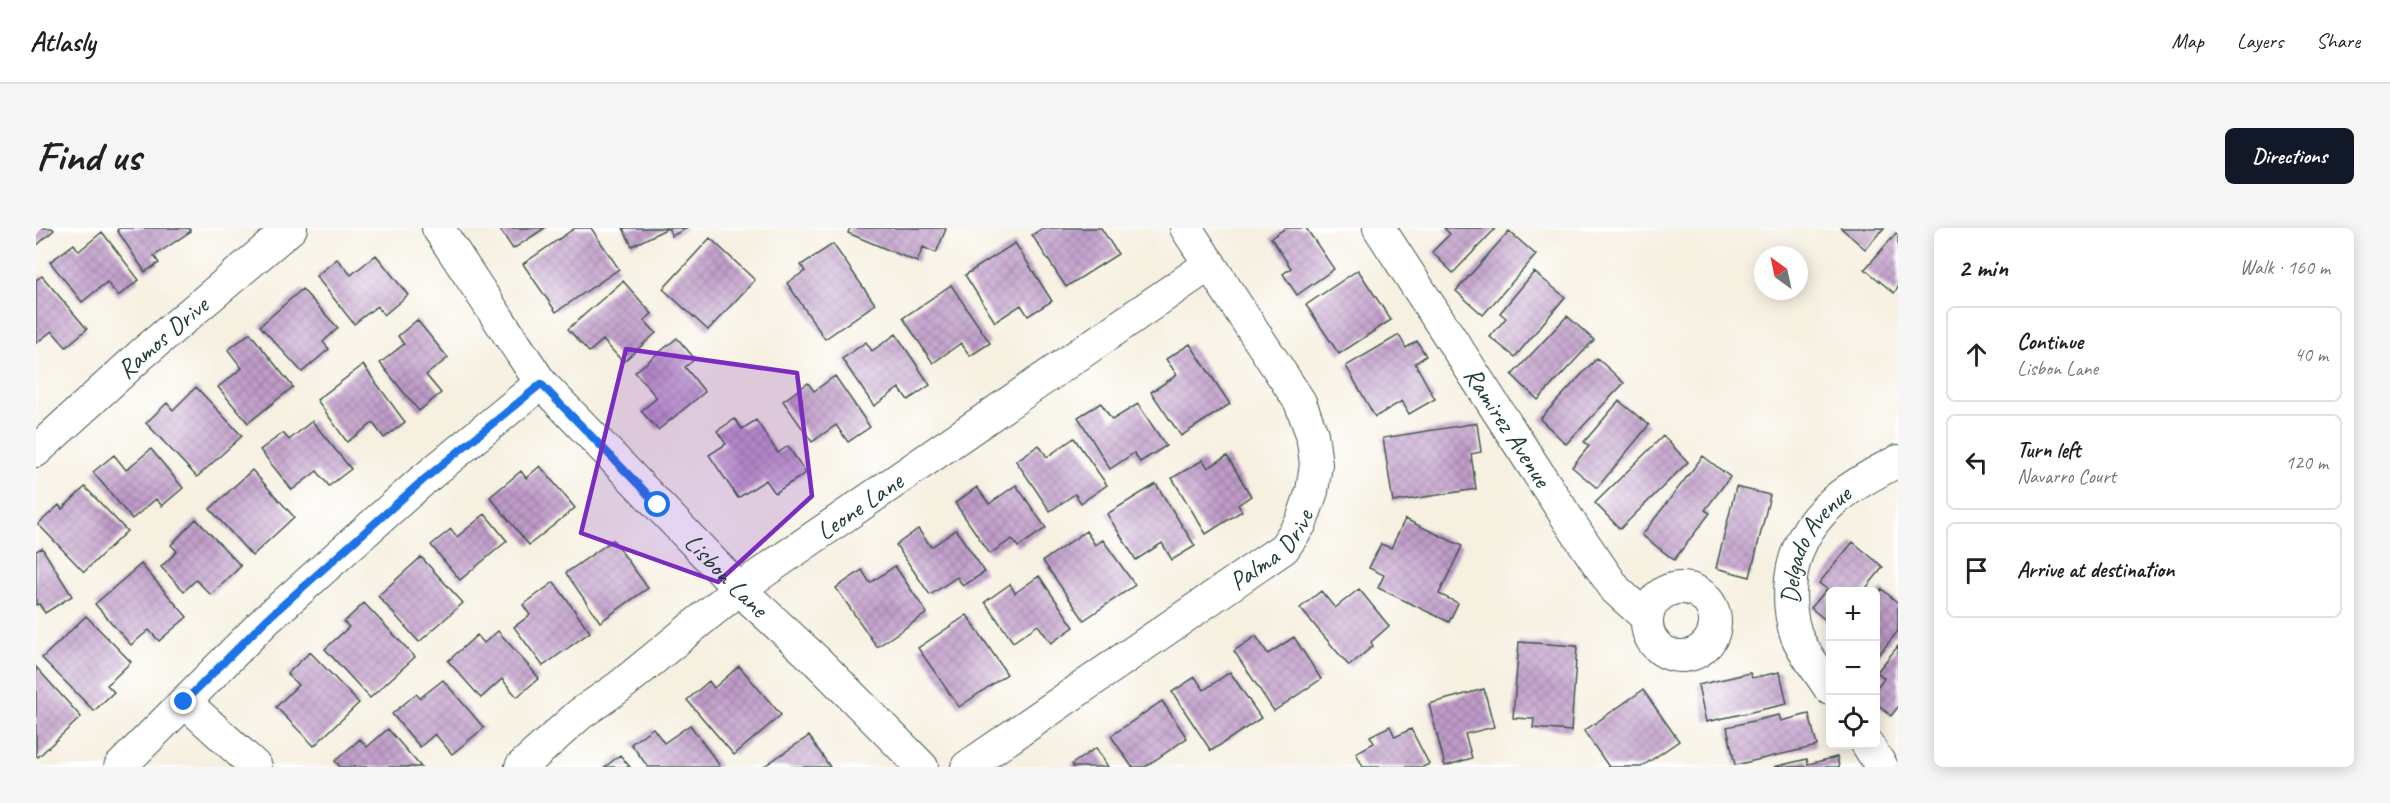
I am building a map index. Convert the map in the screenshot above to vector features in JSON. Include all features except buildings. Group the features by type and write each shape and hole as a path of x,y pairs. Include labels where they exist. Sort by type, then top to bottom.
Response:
{"street":[{"name":"Ramos Drive","path":"36,451 142,354 291,228"},
{"name":"Lisbon Lane","path":"438,228 541,384 740,589 818,662 922,767"},
{"name":"Palma Drive","path":"967,767 1284,548 1301,523 1312,491 1316,464 1312,434 1300,402 1186,228"},
{"name":"Ramirez Avenue","path":"1379,228 1616,590 1647,618"},
{"name":"Leone Lane","path":"521,767 580,714 619,687 740,589 1210,264"},
{"path":"120,767 266,620 422,481 541,384"},
{"name":"Delgado Avenue","path":"1826,683 1803,647 1794,624 1790,590 1796,554 1807,528 1826,507 1848,490 1898,461"},
{"path":"184,702 256,767"},
{"path":"1870,749 1882,767"}],"highlighted area":[{"path":"626,349 797,373 812,496 718,582 581,533"}],"route":[{"path":"184,702 266,620 422,481 541,384 658,505"}]}
